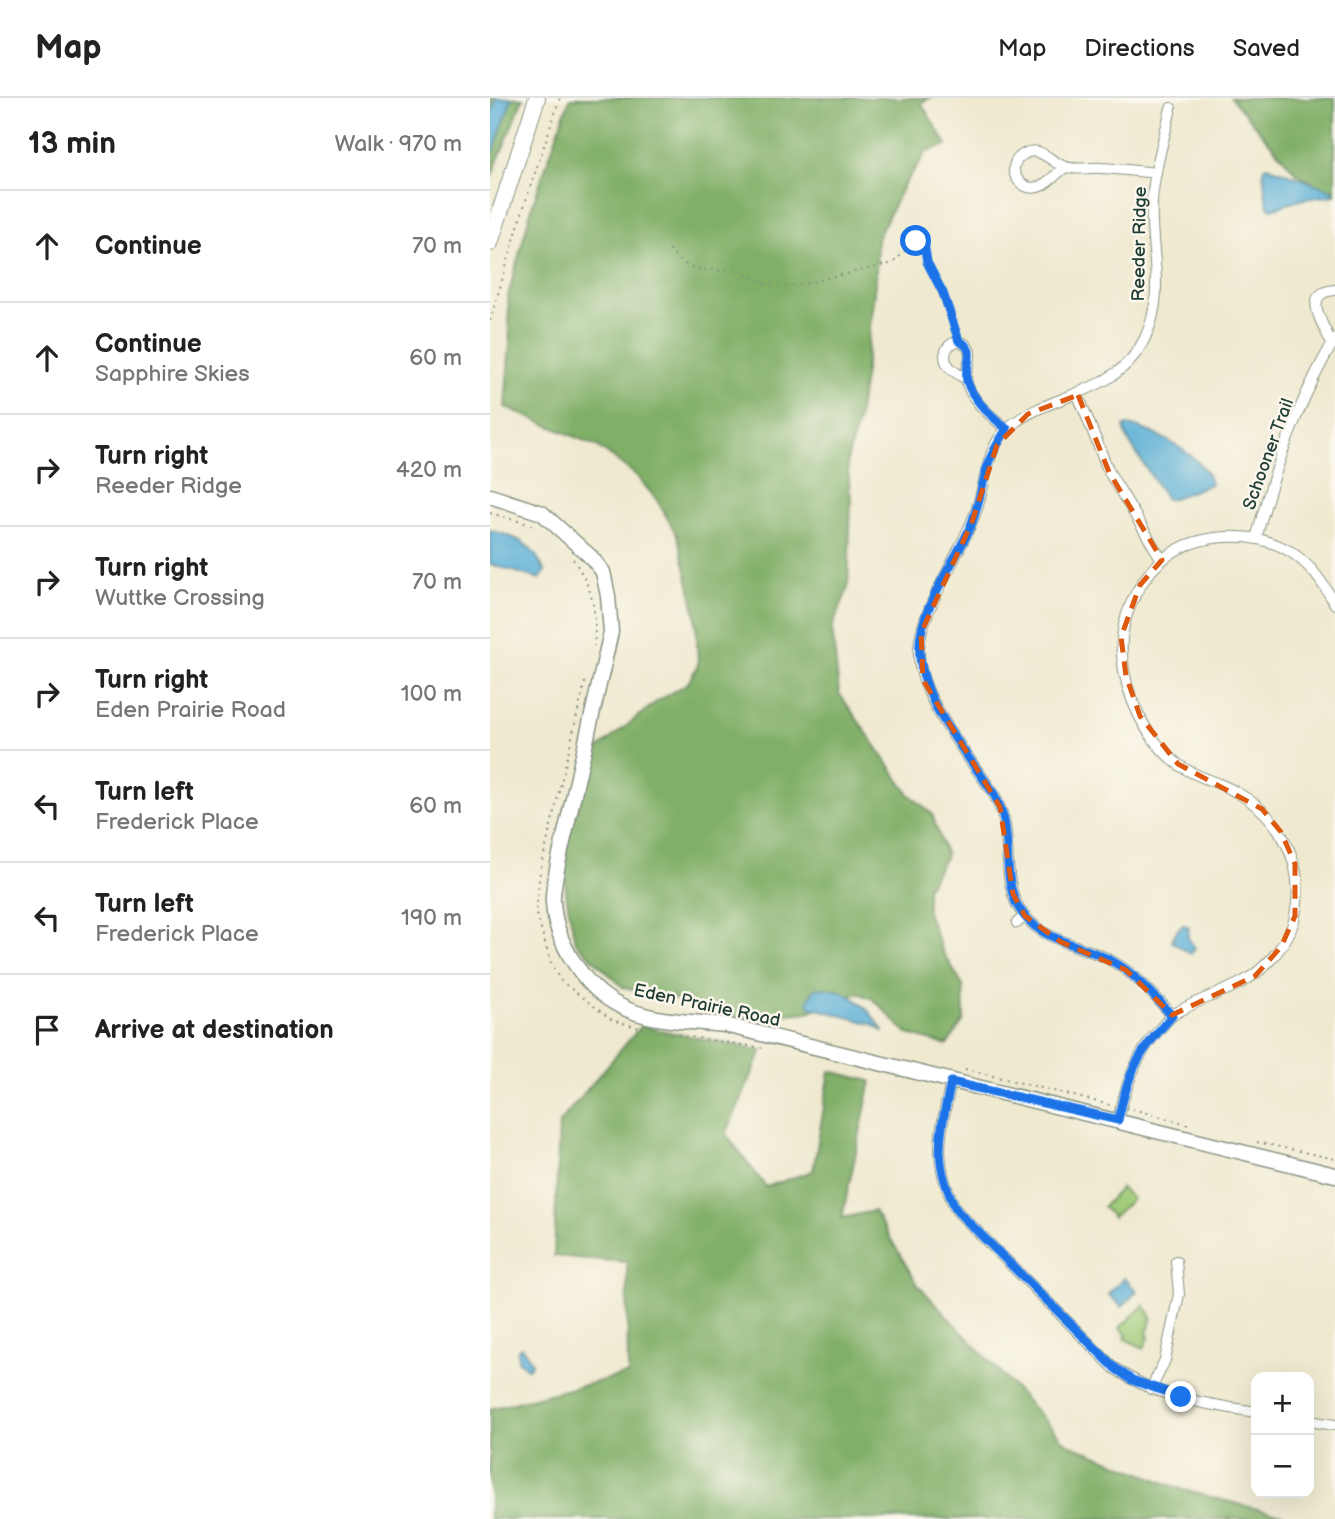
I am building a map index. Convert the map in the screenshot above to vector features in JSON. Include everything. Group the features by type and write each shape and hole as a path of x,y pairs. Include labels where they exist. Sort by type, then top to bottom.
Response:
{"main road":[{"path":"490,243 537,98"}],"street":[{"name":"Reeder Ridge","path":"1007,429 1028,414 1078,395 1105,381 1122,368 1144,339 1156,304 1158,287 1151,228 1156,173 1171,108"},
{"path":"1065,167 1042,186 1031,188 1020,184 1014,174 1015,163 1021,155 1031,151 1042,153 1065,167 1156,173"},
{"name":"Schooner Trail","path":"1256,539 1276,468 1294,418 1334,342 1316,309 1317,300 1324,293 1335,290"},
{"path":"966,379 970,351 966,344 959,341 946,348 947,364 966,379 975,398 1007,429 989,463 980,502 972,522 928,611 921,633 919,656 923,680 935,705 1000,807 1004,821 1008,869 1021,919 1061,942 1107,958 1126,970 1149,989 1172,1016"},
{"path":"1078,395 1109,472 1162,560"},
{"name":"Eden Prairie Road","path":"490,496 542,513 555,523 603,572 608,596 611,632 558,864 553,902 563,944 582,976 620,1006 650,1016 725,1025 1335,1175"},
{"path":"1118,1120 1132,1067 1148,1042 1172,1016 1255,976 1289,935 1295,916 1297,881 1290,849 1274,822 1262,809 1233,790 1195,775 1178,764 1162,750 1146,729 1126,676 1122,656 1121,637 1127,613 1140,585 1162,560 1191,544 1220,538 1268,541 1289,551 1307,564 1321,580 1335,604"},
{"path":"951,1082 939,1139 940,1163 945,1188 957,1211 1115,1368 1132,1380 1151,1389 1217,1406 1251,1411"},
{"path":"1151,1389 1165,1360 1179,1294 1176,1261"},
{"path":"1314,1422 1335,1425"}],"path":[{"path":"490,321 560,98"},
{"path":"670,250 682,263 701,270 737,271 769,285 789,287 893,263 912,244 922,241 927,262 943,293 959,341"},
{"path":"490,513 539,527"},
{"path":"574,561 592,594 596,621 594,648"},
{"path":"586,680 540,872 536,912 552,966 561,981 612,1020 650,1031 769,1049"}],"highlighted area":[{"path":"1078,395 1109,472 1162,560 1140,585 1121,637 1126,676 1140,716 1178,764 1262,809 1281,832 1295,864 1295,916 1281,947 1255,976 1172,1015 1126,970 1061,942 1025,916 1013,894 1000,807 923,680 921,633 972,522 997,445 1028,414"}],"green space":[{"path":"490,98 523,98 490,180"},
{"path":"570,98 930,98 921,103 947,145 927,151 902,188 877,239 867,356 858,419 847,462 851,499 848,588 832,628 839,693 909,794 932,814 946,856 927,887 927,912 942,951 963,986 964,1020 947,1045 908,1034 873,999 858,993 808,1012 739,1019 684,1001 624,988 575,942 566,894 564,842 582,796 593,753 656,702 688,683 698,665 696,615 678,537 657,500 636,475 597,446 505,407 510,343 508,296 533,203"},
{"path":"1231,98 1335,98 1335,195 1296,173"},
{"path":"641,1026 762,1051 726,1134 766,1187 813,1171 830,1071 871,1081 842,1218 874,1211 918,1285 1066,1443 1183,1490 1298,1519 490,1519 490,1409 628,1374 627,1262 554,1256 559,1123"},
{"path":"1121,1188 1132,1199 1113,1217 1103,1207"},
{"path":"1144,1305 1152,1317 1144,1348 1125,1339 1127,1335 1120,1328"}],"water":[{"path":"496,98 512,98 490,162 490,121"},
{"path":"1264,167 1332,190 1335,195 1304,199 1271,209 1268,206 1264,180"},
{"path":"1128,425 1164,439 1190,455 1200,464 1211,484 1166,499 1128,440 1124,427"},
{"path":"490,530 517,539 530,548 545,572 540,579 490,564"},
{"path":"1184,925 1189,927 1188,938 1195,948 1191,954 1172,942 1176,932"},
{"path":"815,989 837,990 856,1000 884,1032 873,1024 810,1007 808,1000"},
{"path":"1124,1278 1137,1291 1122,1307 1108,1294"},
{"path":"522,1347 532,1362 528,1369 518,1360 518,1349"}],"route":[{"path":"916,241 924,243 929,268 943,293 959,341 966,344 970,351 966,379 975,398 1007,429 989,463 980,502 972,522 928,611 921,633 919,656 923,680 935,705 1000,807 1013,894 1025,916 1061,942 1107,958 1126,970 1149,989 1172,1016 1148,1042 1132,1067 1118,1120 951,1082 939,1139 945,1188 957,1211 1115,1368 1151,1389 1181,1397"}]}
